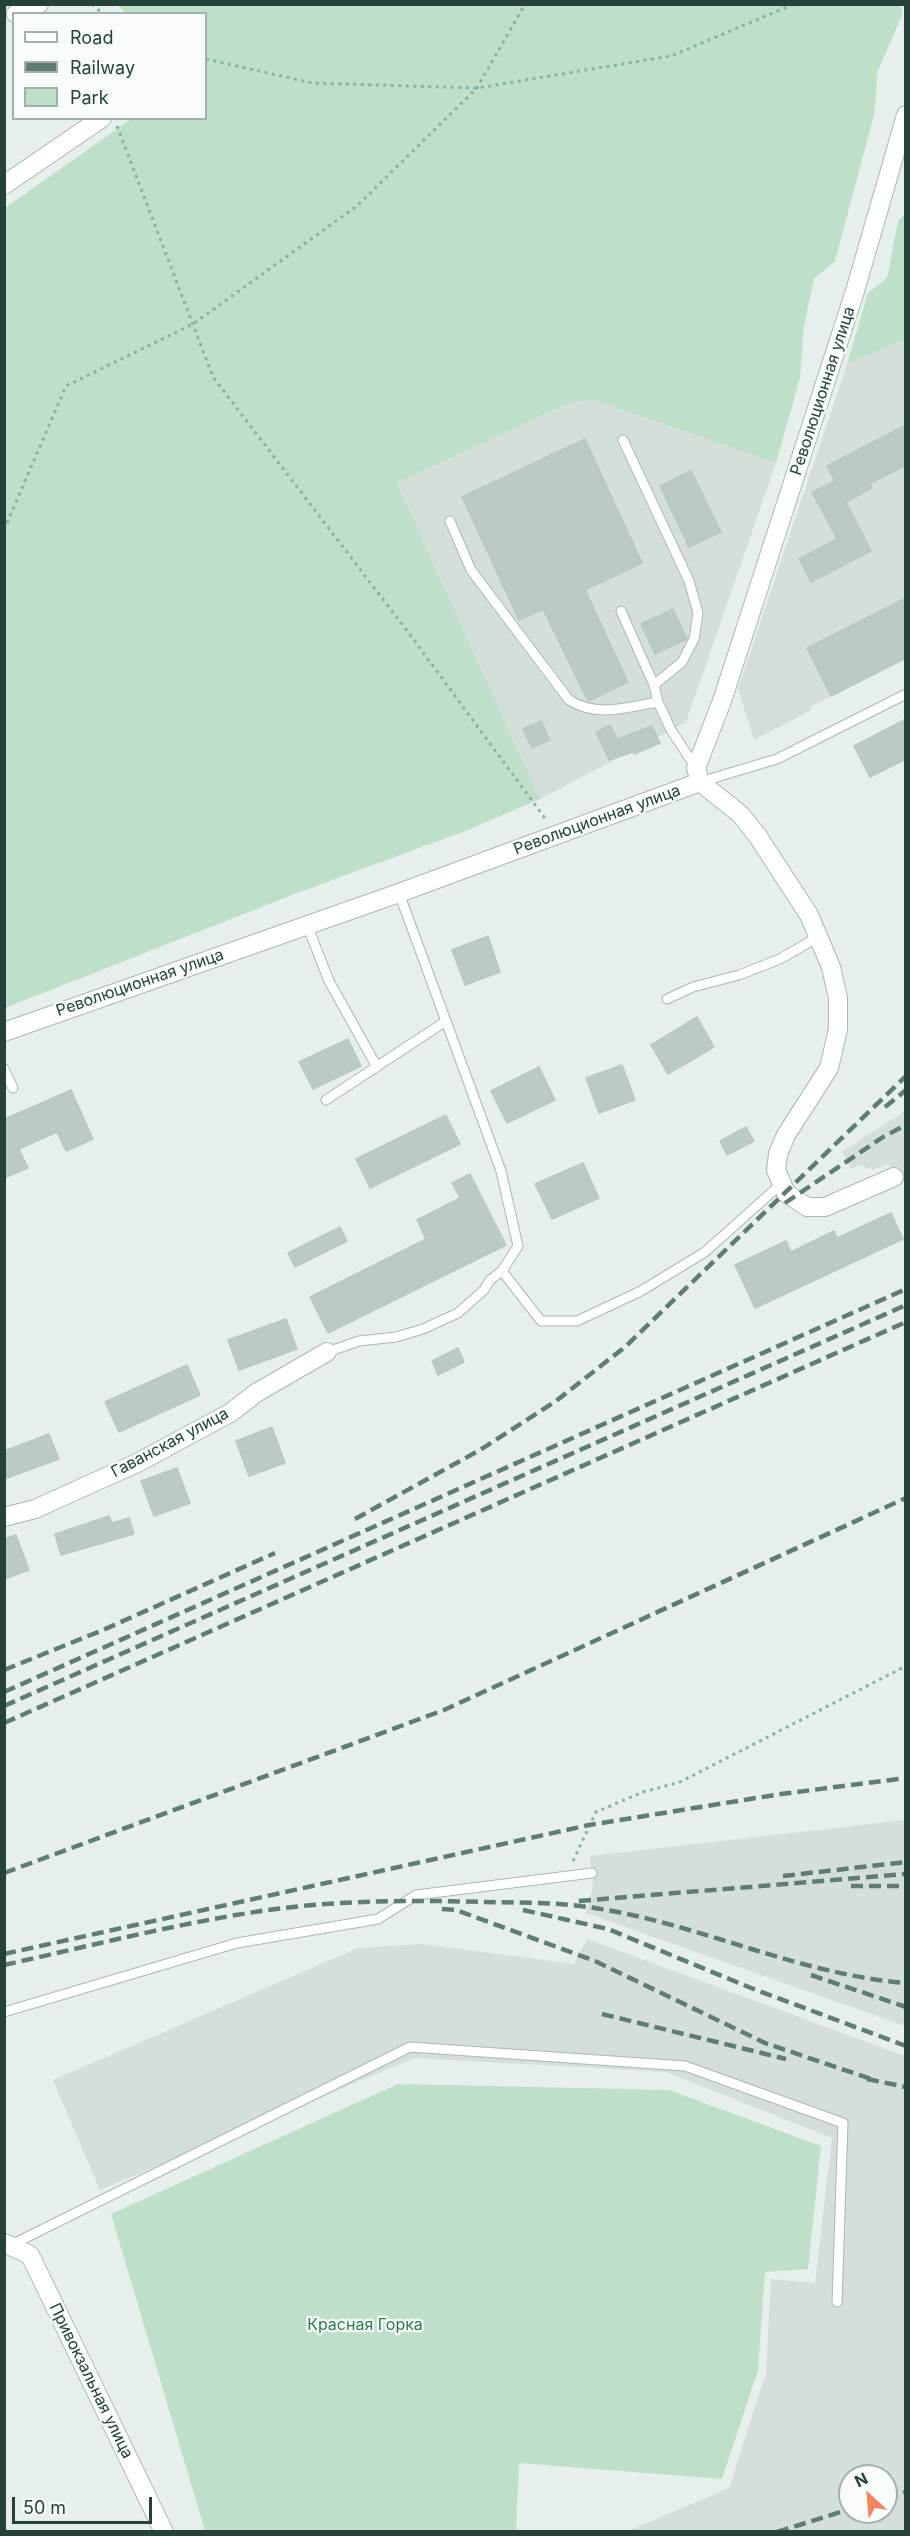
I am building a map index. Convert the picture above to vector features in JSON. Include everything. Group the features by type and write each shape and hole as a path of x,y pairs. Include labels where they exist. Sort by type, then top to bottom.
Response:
{"street":[{"path":"20,12 39,4"},
{"name":"Революционная улица","path":"4,1032 557,834 698,775 855,291 906,115"},
{"path":"4,185 99,120"},
{"path":"698,775 740,814 757,835 809,915 831,967 838,998 838,1029 829,1068 786,1134 778,1154 776,1170 781,1184 786,1193 807,1207 825,1208 894,1176"},
{"name":"Гаванская улица","path":"4,1517 35,1509 137,1463 230,1413 256,1393 327,1352"},
{"name":"Привокзальная улица","path":"7,2245 30,2255 164,2532"}],"lane":[{"path":"623,440 689,581 698,613 694,639 682,662 654,686"},
{"path":"450,522 471,570 569,700 583,709 606,711 658,702"},
{"path":"621,611 671,730 698,775 777,759 906,694"},
{"path":"327,1352 359,1341 396,1337 414,1332 458,1313 502,1271 518,1246 504,1182 399,892"},
{"path":"307,925 329,981 377,1067"},
{"path":"668,999 693,987 739,975 780,960 819,937"},
{"path":"326,1100 446,1021"},
{"path":"4,1069 13,1088"},
{"path":"502,1271 541,1321 577,1321 641,1291 705,1252 781,1184"},
{"path":"4,2012 237,1943 378,1919 416,1895 592,1873"},
{"path":"7,2245 410,2048 673,2065 685,2066 843,2122 837,2302"}],"path":[{"path":"4,530 66,386 193,324 357,206 477,88 525,4"},
{"path":"207,59 312,83 477,88 671,56 794,4"},
{"path":"115,120 213,377 408,632 557,834"},
{"path":"567,1876 596,1812 643,1792 680,1782 906,1666"}],"shaded area":[{"path":"905,339 905,658 812,706 810,711 754,740 738,689 847,364"},
{"path":"594,400 776,463 686,722 540,799 397,483 571,402"},
{"path":"905,1111 905,1182 894,1177 888,1164 873,1170 860,1165 851,1169 842,1152"},
{"path":"905,1820 905,2026 586,1913 593,1887 590,1856"},
{"path":"587,1939 905,2056 905,2531 628,2531 729,2488 766,2373 771,2279 815,2283 832,2138 666,2072 414,2058 100,2190 53,2080 358,1948 421,1944 574,1964"}],"green space":[{"path":"899,4 903,13 877,73 875,111 835,261 814,279 804,326 800,378 776,463 594,400 571,402 397,483 540,799 468,830 297,893 5,1008 5,208 130,120 207,120 207,12 125,12 117,5"},
{"path":"905,214 905,339 847,364 868,293 887,278 898,221"},
{"name":"Красная Горка","path":"398,2084 669,2090 821,2146 808,2269 765,2272 758,2370 722,2479 519,2463 516,2531 205,2531 111,2214"}],"building":[{"path":"906,425 906,465 869,484 872,488 846,502 871,551 811,582 799,559 837,539 812,492 835,481 827,466"},
{"path":"585,439 642,563 585,590 628,682 588,701 543,609 519,620 462,497"},
{"path":"691,471 721,532 689,547 660,486"},
{"path":"906,598 906,658 831,696 807,648"},
{"path":"673,609 687,639 655,654 641,624"},
{"path":"906,719 906,759 870,777 854,746"},
{"path":"541,721 550,740 532,748 523,729"},
{"path":"610,725 617,739 652,726 660,743 634,754 633,752 609,760 596,732"},
{"path":"488,936 500,972 465,985 452,950"},
{"path":"697,1017 714,1047 668,1074 651,1045"},
{"path":"348,1039 361,1066 313,1089 299,1062"},
{"path":"622,1065 635,1100 599,1113 586,1078"},
{"path":"539,1067 555,1100 507,1123 491,1091"},
{"path":"71,1090 93,1139 66,1151 57,1132 19,1149 28,1168 4,1178 4,1116 5,1119"},
{"path":"446,1115 460,1144 370,1188 356,1159"},
{"path":"746,1127 754,1141 727,1155 720,1141"},
{"path":"583,1163 599,1198 552,1219 535,1184"},
{"path":"470,1174 506,1245 328,1333 310,1297 426,1239 417,1220 460,1198 452,1183"},
{"path":"891,1213 903,1239 755,1308 735,1265 786,1241 791,1252 834,1231 837,1238"},
{"path":"340,1227 347,1241 295,1267 288,1253"},
{"path":"286,1319 297,1349 239,1370 228,1340"},
{"path":"458,1348 464,1362 438,1375 432,1361"},
{"path":"187,1365 200,1395 119,1432 105,1402"},
{"path":"272,1427 285,1463 249,1476 236,1441"},
{"path":"49,1434 59,1459 4,1479 4,1451"},
{"path":"177,1468 190,1503 154,1516 141,1481"},
{"path":"109,1516 112,1523 129,1518 134,1534 61,1555 55,1534"},
{"path":"16,1535 29,1570 4,1579 4,1539"}],"railway":[{"path":"355,1519 480,1450 556,1401 625,1347 906,1076"},
{"path":"885,1107 906,1090"},
{"path":"785,1203 883,1137 906,1125"},
{"path":"4,1692 906,1289"},
{"path":"4,1706 906,1305"},
{"path":"4,1723 906,1322"},
{"path":"4,1873 444,1710 906,1498"},
{"path":"4,1670 103,1630 275,1553"},
{"path":"4,1954 589,1825 781,1794 906,1778"},
{"path":"783,1876 906,1862"},
{"path":"579,1901 906,1874"},
{"path":"851,1886 906,1886"},
{"path":"4,1965 165,1929 289,1907 402,1901 459,1901 563,1904 628,1914 824,1969 865,1978 906,1983"},
{"path":"442,1909 456,1910 595,1961 765,2043 874,2080"},
{"path":"523,1910 608,1929 751,1988 906,2046"},
{"path":"811,1975 906,2007"},
{"path":"602,2014 786,2059"},
{"path":"867,2079 906,2087"},
{"path":"898,2494 906,2492"},
{"path":"777,2532 838,2513"}]}
